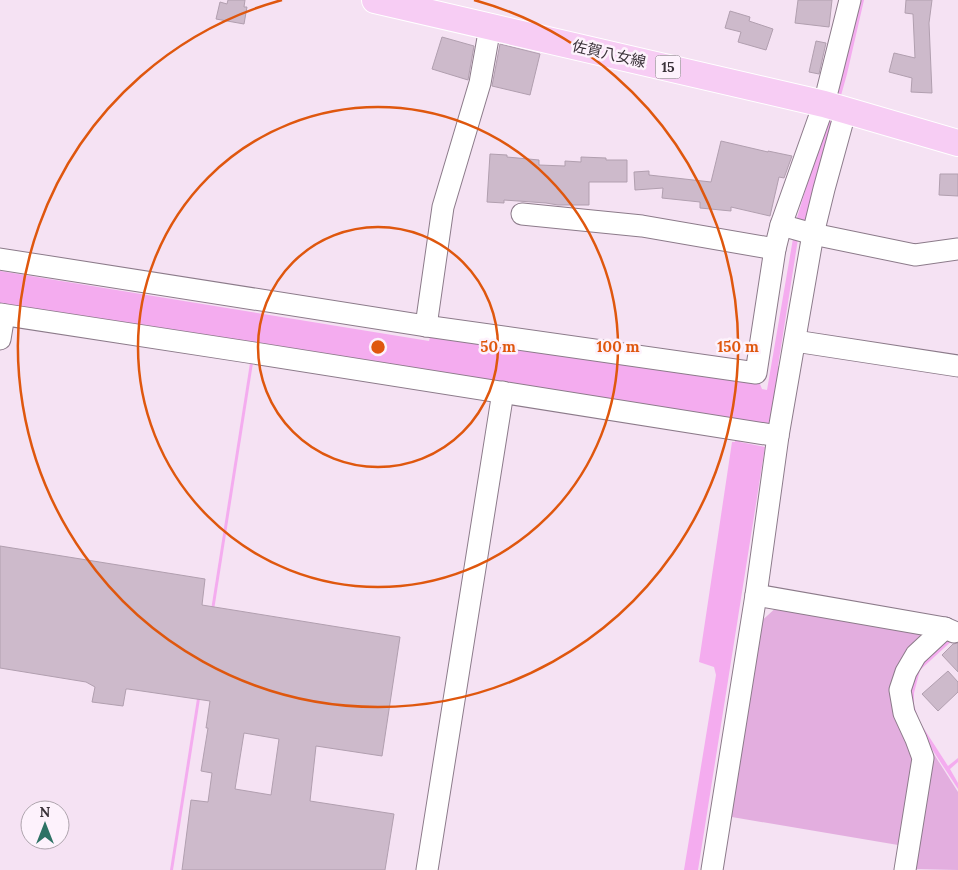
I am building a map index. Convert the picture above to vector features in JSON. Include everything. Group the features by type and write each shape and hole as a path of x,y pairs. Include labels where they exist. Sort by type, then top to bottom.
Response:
{"main road":[{"name":"佐賀八女線","path":"375,0 835,106 958,143"}],"street":[{"path":"712,870 756,595 778,436 813,234 824,189 850,0"},
{"path":"426,326 444,207 480,83 490,26"},
{"path":"0,258 426,326 756,373 781,225 835,106"},
{"path":"522,214 642,226 776,249"},
{"path":"781,225 813,234 915,255 958,249"},
{"path":"0,339 2,314 778,436"},
{"path":"795,341 958,366"},
{"path":"427,870 502,392"},
{"path":"756,595 952,631"},
{"path":"905,870 923,758 904,713 900,690 906,672 916,655 952,631"}],"shaded area":[{"path":"858,0 864,0 847,74 807,217 798,239 778,366 781,367 772,426 0,304 0,271 429,341 430,337 439,334 760,384 762,389 767,390 796,221 835,92"},
{"path":"250,363 253,363 173,870 170,870"},
{"path":"735,439 740,439 740,442 765,447 698,870 684,870 716,675 714,667 699,662 732,442 735,442"},
{"path":"779,605 927,636 904,665 914,742 904,846 726,816 757,625"},
{"path":"952,635 956,637 920,670 914,693 914,705 919,721 948,766 958,758 958,762 950,769 958,783 958,789 924,737 911,704 911,691 919,666"},
{"path":"932,751 958,792 958,870 912,869"}],"building":[{"path":"228,0 245,0 244,7 247,7 244,24 216,19 220,2 227,4"},
{"path":"798,0 832,0 829,27 795,23"},
{"path":"906,0 932,0 929,23 932,93 911,92 912,78 889,72 894,53 915,58 913,14 905,13"},
{"path":"730,11 750,17 749,21 773,29 766,50 738,42 741,32 725,28"},
{"path":"442,37 474,46 468,80 432,69"},
{"path":"816,41 826,43 819,74 809,72"},
{"path":"500,44 540,54 530,95 492,86"},
{"path":"721,141 792,156 784,178 779,177 770,216 731,207 731,211 700,208 700,202 662,198 663,188 635,190 634,172 649,171 649,175 711,182"},
{"path":"490,154 539,160 539,165 565,166 565,161 581,162 581,157 627,160 627,182 589,182 589,205 558,205 504,200 504,203 487,202"},
{"path":"940,174 958,174 958,196 939,195"},
{"path":"0,546 205,579 202,605 400,637 382,756 316,746 310,801 394,814 385,870 182,870 191,800 208,802 212,773 201,771 210,701 126,689 123,706 92,702 95,687 86,682 0,668","holes":["244,733 279,739 271,795 235,789"]},
{"path":"958,643 958,672 942,655 953,644"},
{"path":"948,671 958,682 958,692 938,711 922,694"}]}
